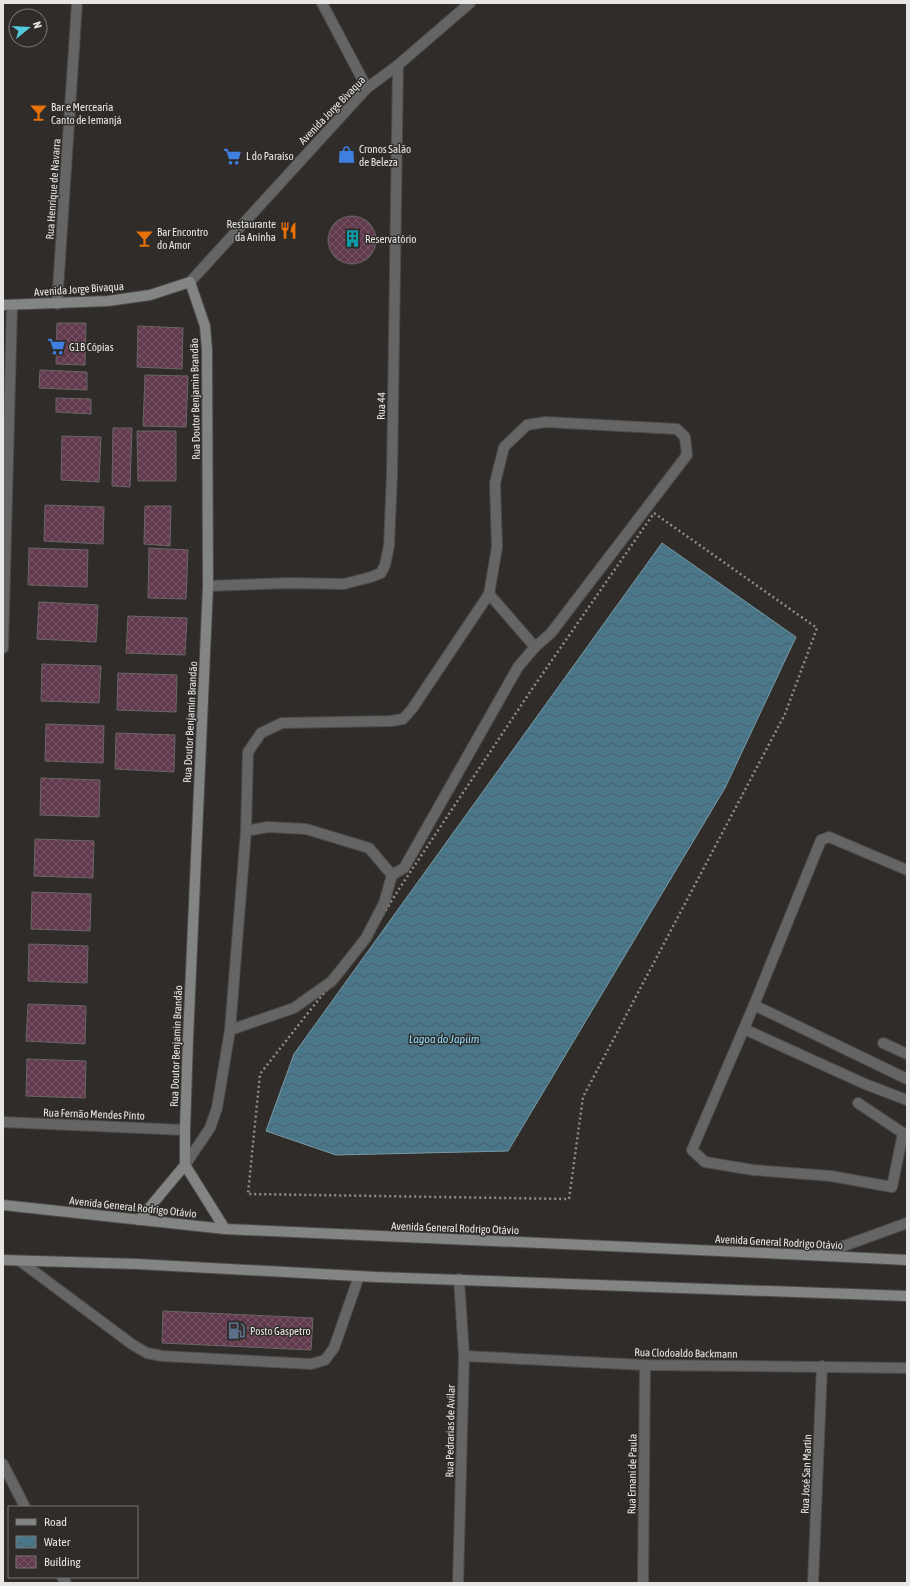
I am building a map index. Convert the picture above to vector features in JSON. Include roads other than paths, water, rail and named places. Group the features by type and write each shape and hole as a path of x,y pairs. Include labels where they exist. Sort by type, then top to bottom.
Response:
{"main road":[{"name":"Avenida Jorge Bivaqua","path":"7,305 108,301 150,295 190,282"},
{"name":"Rua Doutor Benjamin Brandão","path":"190,282 205,326 207,350 208,586 184,1130 185,1165 225,1230"},
{"path":"139,1220 185,1165"},
{"name":"Avenida General Rodrigo Otávio","path":"3,1205 225,1230 907,1260"},
{"path":"3,1260 137,1264 359,1276 907,1296"}],"street":[{"name":"Rua Henrique de Navarra","path":"57,304 77,3"},
{"path":"322,3 367,88"},
{"name":"Avenida Jorge Bivaqua","path":"190,282 367,88 398,64 470,3"},
{"name":"Rua 44","path":"208,586 290,583 344,584 381,573 385,565 389,546 392,475 398,64"},
{"path":"3,648 7,305"},
{"path":"185,1165 210,1128 217,1108 230,1030 246,831 248,752 261,732 282,723 391,721 403,719 412,709 489,594 497,547 495,483 504,447 527,426 545,422 677,429 685,437 687,454 551,633 535,647 518,667 404,868 392,875 384,903 366,938 332,981 294,1008 230,1030"},
{"path":"489,594 535,647"},
{"path":"246,831 268,827 306,829 348,841 369,848 392,875"},
{"path":"858,1103 903,1133 892,1187 831,1176 753,1170 705,1162 692,1150 754,1005 821,840 829,836 907,870"},
{"path":"754,1005 907,1079"},
{"path":"744,1029 865,1084 907,1100"},
{"path":"883,1043 907,1054"},
{"name":"Rua Fernão Mendes Pinto","path":"3,1122 184,1130"},
{"path":"819,1255 907,1223"},
{"path":"20,1261 133,1345 146,1353 162,1356 311,1364 325,1360 334,1348 359,1276"},
{"name":"Rua Pedrarias de Avilar","path":"458,1583 464,1356 459,1279"},
{"name":"Rua Clodoaldo Backmann","path":"464,1356 645,1365 907,1368"},
{"name":"Rua Ernani de Paula","path":"643,1583 645,1365"},
{"name":"Rua José San Martin","path":"813,1583 822,1366"},
{"path":"3,1464 25,1506"}],"water":[{"name":"Lagoa do Japiim","path":"662,543 796,637 725,788 508,1151 336,1155 266,1131 294,1054"}],"place":[{"name":"Bar e Mercearia Canto de Iemanjá","path":"38,113"},
{"name":"Cronos Salão de Beleza","path":"346,155"},
{"name":"L do Paraíso","path":"233,156"},
{"name":"Restaurante da Aninha","path":"289,230"},
{"name":"Bar Encontro do Amor","path":"144,238"},
{"name":"Reservatório","path":"352,239"},
{"name":"G1B Cópias","path":"56,347"},
{"name":"Posto Gaspetro","path":"237,1331"}]}
